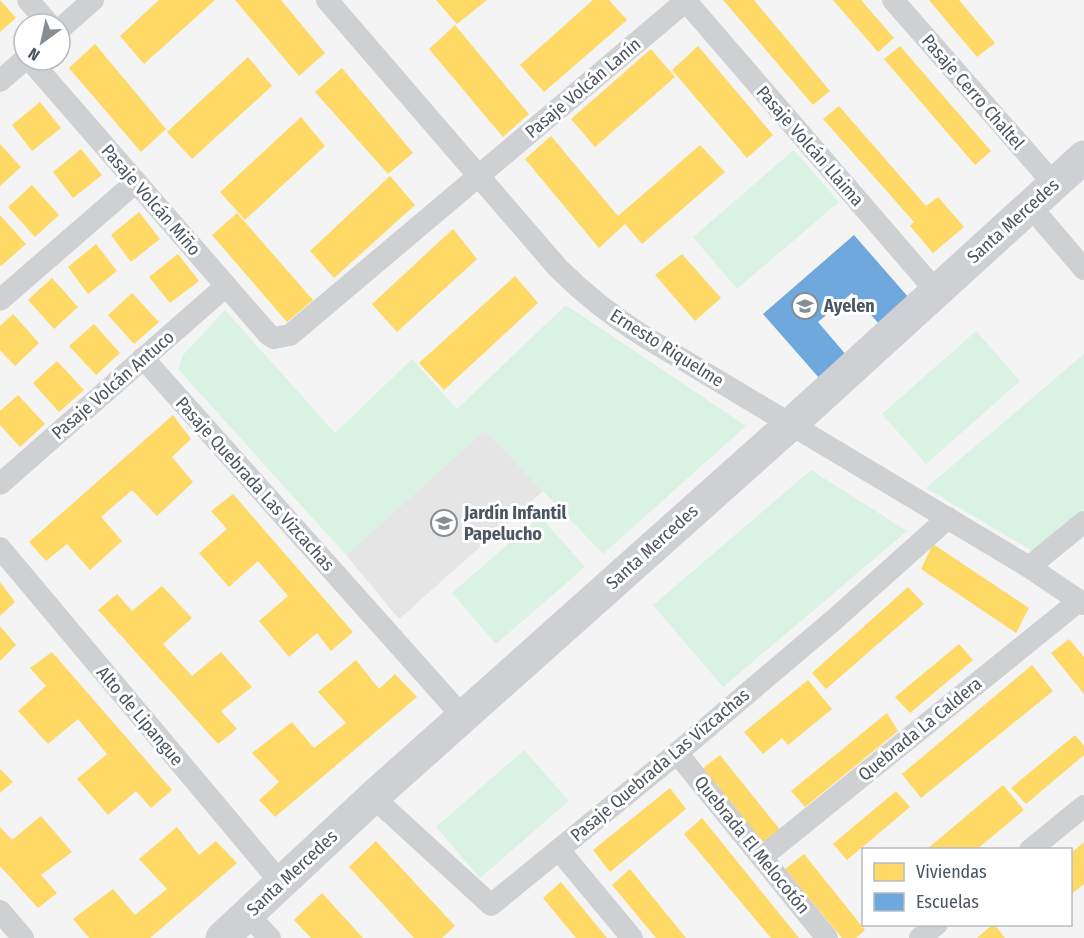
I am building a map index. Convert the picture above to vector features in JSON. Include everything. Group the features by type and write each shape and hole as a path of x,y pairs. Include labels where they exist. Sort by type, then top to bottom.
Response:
{"street":[{"path":"28,0 38,12"},
{"path":"72,18 93,0"},
{"name":"Ernesto Riquelme","path":"327,0 558,268 594,302 637,331 1029,567 1082,602"},
{"name":"Pasaje Volcán Lanín","path":"479,175 686,0"},
{"name":"Pasaje Volcán Llaima","path":"686,0 936,291"},
{"name":"Pasaje Cerro Chaltel","path":"893,0 1042,195 1084,269"},
{"path":"0,81 12,70"},
{"name":"Pasaje Volcán Miño","path":"40,72 268,334 274,338 290,335 479,175"},
{"name":"Santa Mercedes","path":"222,938 373,797 791,424 1084,157"},
{"path":"0,300 136,182"},
{"name":"Pasaje Volcán Antuco","path":"0,484 226,286"},
{"name":"Pasaje Quebrada Las Vizcachas","path":"143,358 463,717"},
{"name":"Pasaje Quebrada Las Vizcachas","path":"373,797 491,906 835,619 948,518"},
{"path":"1029,567 1084,522"},
{"name":"Alto de Lipangue","path":"0,548 281,883"},
{"name":"Quebrada La Caldera","path":"762,857 1082,602"},
{"name":"Quebrada El Melocotón","path":"677,753 827,938"},
{"path":"1031,848 1084,806"},
{"path":"559,850 632,938"},
{"path":"0,911 23,938"},
{"path":"247,914 270,938"},
{"path":"920,938 935,926"}],"shaded area":[{"name":"Jardín Infantil Papelucho","path":"485,430 543,491 399,619 346,555"}],"green space":[{"path":"794,150 839,202 737,289 693,237"},
{"path":"566,305 746,426 603,554 485,430 346,555 178,369 183,355 225,310 335,433 412,359 457,409"},
{"path":"976,331 1020,381 926,464 882,414"},
{"path":"1084,354 1084,510 1034,552 926,488"},
{"path":"811,470 907,531 723,687 653,605"},
{"path":"540,516 585,567 496,644 452,593"},
{"path":"524,750 569,801 480,878 436,827"}],"building: Viviendas":[{"path":"0,0 12,14 12,22 0,32"},
{"path":"159,0 215,0 144,64 120,36"},
{"path":"235,0 281,0 325,53 299,76"},
{"path":"436,0 487,0 457,24"},
{"path":"593,0 609,0 627,20 544,92 520,65"},
{"path":"723,0 754,0 830,91 813,105"},
{"path":"833,0 861,0 894,38 878,52"},
{"path":"929,0 959,0 995,43 977,57"},
{"path":"455,25 529,114 503,137 429,49"},
{"path":"95,44 166,129 141,152 72,72 72,65"},
{"path":"698,46 773,135 747,158 672,70"},
{"path":"900,46 991,151 975,165 884,59"},
{"path":"651,49 675,77 595,147 571,119"},
{"path":"248,57 272,86 192,159 167,132"},
{"path":"342,68 413,153 388,174 315,92"},
{"path":"40,102 61,128 32,151 12,125"},
{"path":"839,106 926,206 938,197 964,227 933,253 910,226 914,222 823,119"},
{"path":"301,117 325,146 245,220 220,192"},
{"path":"551,136 618,216 700,145 725,172 642,244 625,224 599,248 525,159"},
{"path":"0,144 21,167 0,186"},
{"path":"81,149 102,175 73,198 53,172"},
{"path":"390,176 415,205 334,278 310,251"},
{"path":"32,185 59,215 35,237 8,207"},
{"path":"139,212 160,239 131,262 111,235"},
{"path":"237,213 313,300 287,322 212,235"},
{"path":"0,215 26,244 1,266 0,265"},
{"path":"453,229 477,259 397,332 372,304"},
{"path":"96,244 117,271 88,294 68,267"},
{"path":"178,254 199,281 170,303 149,277"},
{"path":"682,254 721,298 695,321 655,275"},
{"path":"515,276 538,303 444,390 419,363"},
{"path":"52,278 78,307 54,329 28,300"},
{"path":"132,293 159,322 134,344 108,315"},
{"path":"13,314 39,343 15,366 0,350 0,326"},
{"path":"94,324 120,353 96,375 69,346"},
{"path":"57,361 84,390 59,412 33,383"},
{"path":"18,395 45,424 20,447 0,425 0,411"},
{"path":"173,415 191,439 172,457 193,482 157,516 132,490 101,517 122,541 90,570 67,544 46,561 29,542"},
{"path":"233,494 353,632 331,651 317,633 289,657 259,621 288,596 258,561 229,587 199,553 227,529 211,511"},
{"path":"933,544 1029,608 1016,633 921,569"},
{"path":"0,582 15,602 0,616"},
{"path":"162,586 192,618 163,644 192,676 221,652 252,687 221,711 237,729 218,744 98,610 117,594 132,611"},
{"path":"908,587 924,604 826,689 812,673"},
{"path":"0,626 16,645 0,661"},
{"path":"1069,639 1084,657 1084,694 1051,653"},
{"path":"959,644 973,660 910,713 895,697"},
{"path":"52,652 172,790 151,808 136,791 108,815 77,779 107,754 78,719 48,744 18,711 46,686 30,668"},
{"path":"356,660 379,689 395,674 417,697 275,817 259,800 279,782 252,753 292,722 314,748 346,723 318,692"},
{"path":"1032,665 1053,691 921,798 902,774"},
{"path":"808,680 832,709 788,745 782,738 763,754 744,732"},
{"path":"887,713 898,731 805,807 791,791"},
{"path":"1075,735 1084,746 1084,755 1026,804 1011,788"},
{"path":"720,755 781,831 764,845 702,769"},
{"path":"0,769 13,782 0,793"},
{"path":"1003,785 1024,810 978,848 928,848"},
{"path":"670,788 686,809 610,872 593,850"},
{"path":"896,791 910,807 847,860 833,844"},
{"path":"41,816 72,852 41,875 57,893 38,908 0,866 0,827 12,840"},
{"path":"702,818 799,938 771,938 684,834"},
{"path":"177,827 199,855 216,841 237,863 150,938 89,938 73,919 113,889 135,915 167,889 139,859"},
{"path":"376,841 455,926 442,938 414,938 349,867"},
{"path":"1084,842 1084,884 1072,893 1072,852"},
{"path":"804,854 865,930 856,938 842,938 785,869"},
{"path":"630,869 686,938 656,938 612,885"},
{"path":"561,882 607,938 576,938 543,898"},
{"path":"322,893 363,938 311,938 294,920"},
{"path":"991,926 996,926 1005,938 977,938"}],"building: Escuelas":[{"name":"Ayelen","path":"854,235 909,298 879,324 852,293 818,322 847,356 820,379 763,314"}],"place":[{"name":"Ayelen","path":"805,306"},
{"name":"Jardín Infantil Papelucho","path":"444,523"}]}
